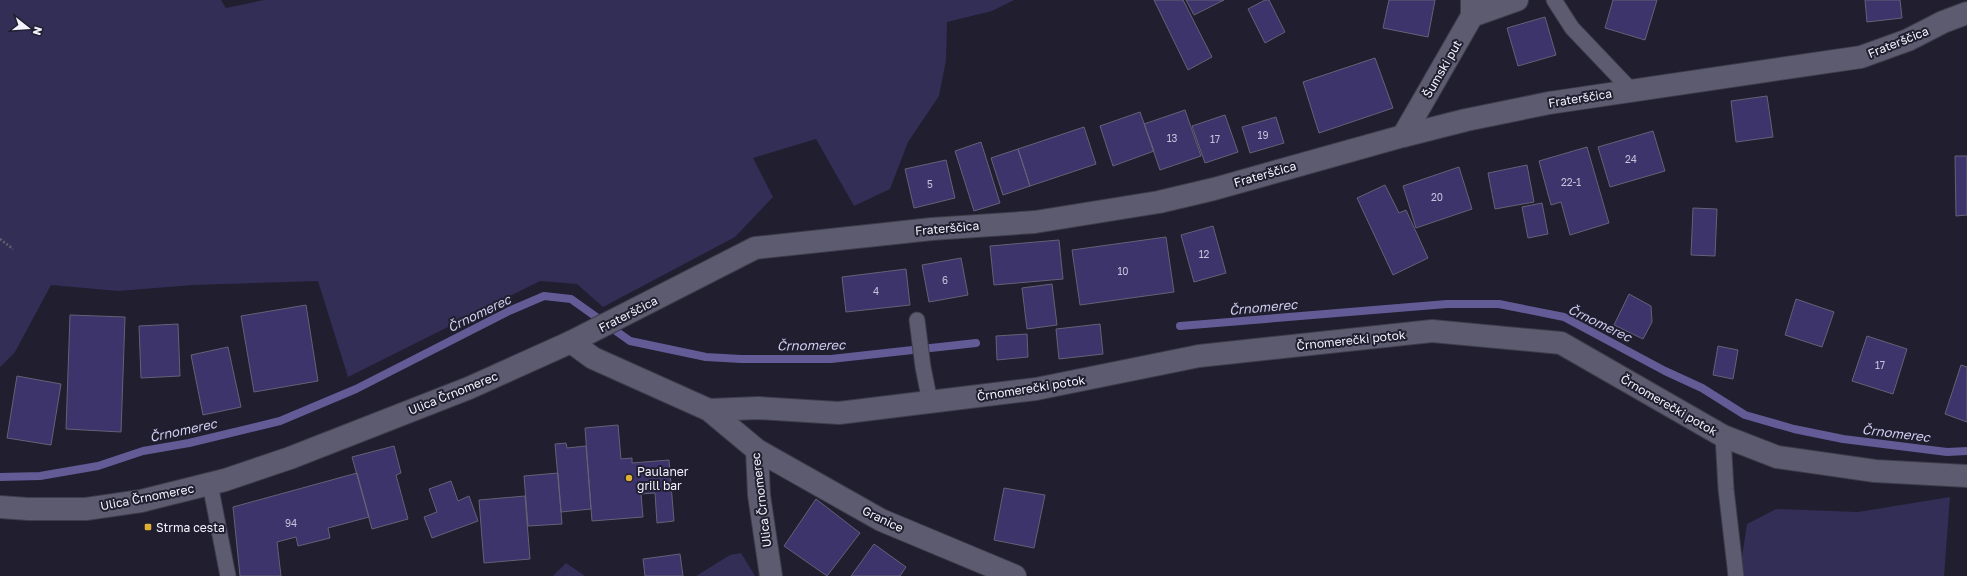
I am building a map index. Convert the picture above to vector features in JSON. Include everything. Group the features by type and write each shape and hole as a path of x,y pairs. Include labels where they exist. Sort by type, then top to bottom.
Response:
{"street":[{"path":"1472,8 1517,0"},
{"name":"Šumski put","path":"1403,136 1472,8"},
{"name":"Fraterščica","path":"571,342 755,248 932,229 1036,222 1159,202 1214,189 1403,136 1549,103 1861,57 1908,40 1943,22 1967,13"},
{"name":"Črnomerečki potok","path":"709,410 758,408 839,413 1036,389 1199,356 1432,331 1561,343 1724,436 1777,457 1875,470 1967,476"},
{"name":"Ulica Črnomerec","path":"0,507 28,509 86,509 141,501 210,484 290,458 462,391 571,342 593,358 709,410 757,450 759,495 771,576"},
{"name":"Granice","path":"757,450 881,520 1015,576"}],"lane":[{"path":"1554,0 1572,28 1631,90"},
{"path":"918,327 922,367 930,402"},
{"path":"1724,436 1726,488 1736,576"},
{"path":"210,484 228,576"}],"path":[{"path":"0,239 13,249"}],"shaded area":[{"path":"0,0 221,0 226,8 264,0 1014,0 992,11 947,22 946,60 939,96 908,142 890,189 854,206 816,139 753,158 773,197 735,237 603,307 577,284 540,281 348,377 318,281 193,285 118,291 51,285 15,352 0,367"},
{"path":"1950,497 1944,576 1739,576 1747,524 1776,509 1858,512"},
{"path":"741,553 755,576 696,576 730,555"},
{"path":"566,563 585,576 553,576"}],"building":[{"path":"1154,0 1183,0 1212,57 1188,70"},
{"path":"1186,0 1224,0 1194,15"},
{"path":"1265,0 1269,0 1285,32 1265,43 1248,9"},
{"path":"1389,0 1435,0 1428,37 1383,28"},
{"path":"1613,0 1657,0 1645,40 1605,28"},
{"path":"1865,0 1900,0 1902,18 1867,22"},
{"path":"1545,17 1556,55 1518,66 1507,28"},
{"path":"1375,58 1393,108 1319,133 1303,82"},
{"path":"1767,96 1773,137 1736,142 1731,101"},
{"path":"1185,110 1201,156 1160,170 1144,124"},
{"path":"1140,112 1154,151 1113,166 1100,126"},
{"path":"1225,115 1238,152 1205,163 1192,126"},
{"path":"1276,117 1284,143 1250,153 1242,127"},
{"path":"1084,127 1096,164 1030,186 1018,149"},
{"path":"1653,131 1665,171 1610,187 1598,147"},
{"path":"981,142 1000,203 974,211 955,151"},
{"path":"1587,147 1609,223 1570,235 1561,202 1551,205 1539,161"},
{"path":"1018,149 1030,186 1003,195 991,158"},
{"path":"1955,156 1967,156 1967,215 1956,216"},
{"path":"946,160 955,198 914,208 905,169"},
{"path":"1527,165 1534,202 1495,209 1488,173"},
{"path":"1459,167 1472,209 1416,228 1403,186"},
{"path":"1385,185 1399,213 1406,210 1428,258 1393,275 1357,198"},
{"path":"1542,203 1548,234 1528,238 1522,207"},
{"path":"1693,208 1717,209 1715,256 1691,255"},
{"path":"1213,226 1226,273 1194,282 1181,235"},
{"path":"1166,237 1174,292 1080,305 1072,250"},
{"path":"1059,240 1063,279 994,285 990,246"},
{"path":"961,258 968,295 929,302 922,265"},
{"path":"906,269 910,305 846,312 842,277"},
{"path":"1052,284 1057,325 1027,329 1022,288"},
{"path":"1629,294 1651,306 1652,322 1643,339 1614,325"},
{"path":"1796,299 1834,312 1822,347 1785,335"},
{"path":"306,305 318,381 254,392 241,316"},
{"path":"70,315 125,317 121,432 66,429"},
{"path":"178,324 180,376 141,378 139,326"},
{"path":"1100,324 1103,354 1059,359 1056,329"},
{"path":"1027,334 1028,357 997,360 996,336"},
{"path":"1867,336 1907,349 1893,394 1852,381"},
{"path":"1718,346 1738,350 1733,379 1713,375"},
{"path":"228,347 241,407 203,415 191,355"},
{"path":"1961,365 1967,367 1967,422 1945,414"},
{"path":"17,376 61,384 51,445 7,438"},
{"name":"Paulaner grill bar","path":"618,425 621,459 632,458 632,463 669,460 674,521 657,523 655,493 641,494 643,517 592,521 585,428"},
{"path":"566,443 567,448 586,446 591,509 561,512 555,444"},
{"path":"394,446 401,473 396,475 408,519 372,529 352,457"},
{"path":"357,473 369,517 328,528 330,538 298,546 296,537 277,542 281,576 240,576 233,507"},
{"path":"558,473 562,524 528,526 524,476"},
{"path":"451,481 458,501 469,496 478,521 432,538 424,517 437,512 429,489"},
{"path":"1004,488 1045,495 1034,548 994,540"},
{"path":"525,496 530,559 484,563 479,500"},
{"path":"816,499 860,533 827,576 784,546"},
{"path":"874,544 906,567 900,576 851,576"},
{"path":"680,554 683,576 645,576 643,559"}],"waterway":[{"name":"Črnomerec","path":"0,477 40,476 98,466 143,451 189,443 280,421 356,389 509,311 544,296 571,299 630,341 706,357 741,359 831,359 976,343"},
{"name":"Črnomerec","path":"1180,326 1447,304 1499,304 1564,317 1665,371 1702,388 1745,415 1794,429 1843,439 1947,452 1967,451"}],"place":[{"name":"Paulaner grill bar","path":"629,478"},
{"name":"Strma cesta","path":"148,527"}]}
